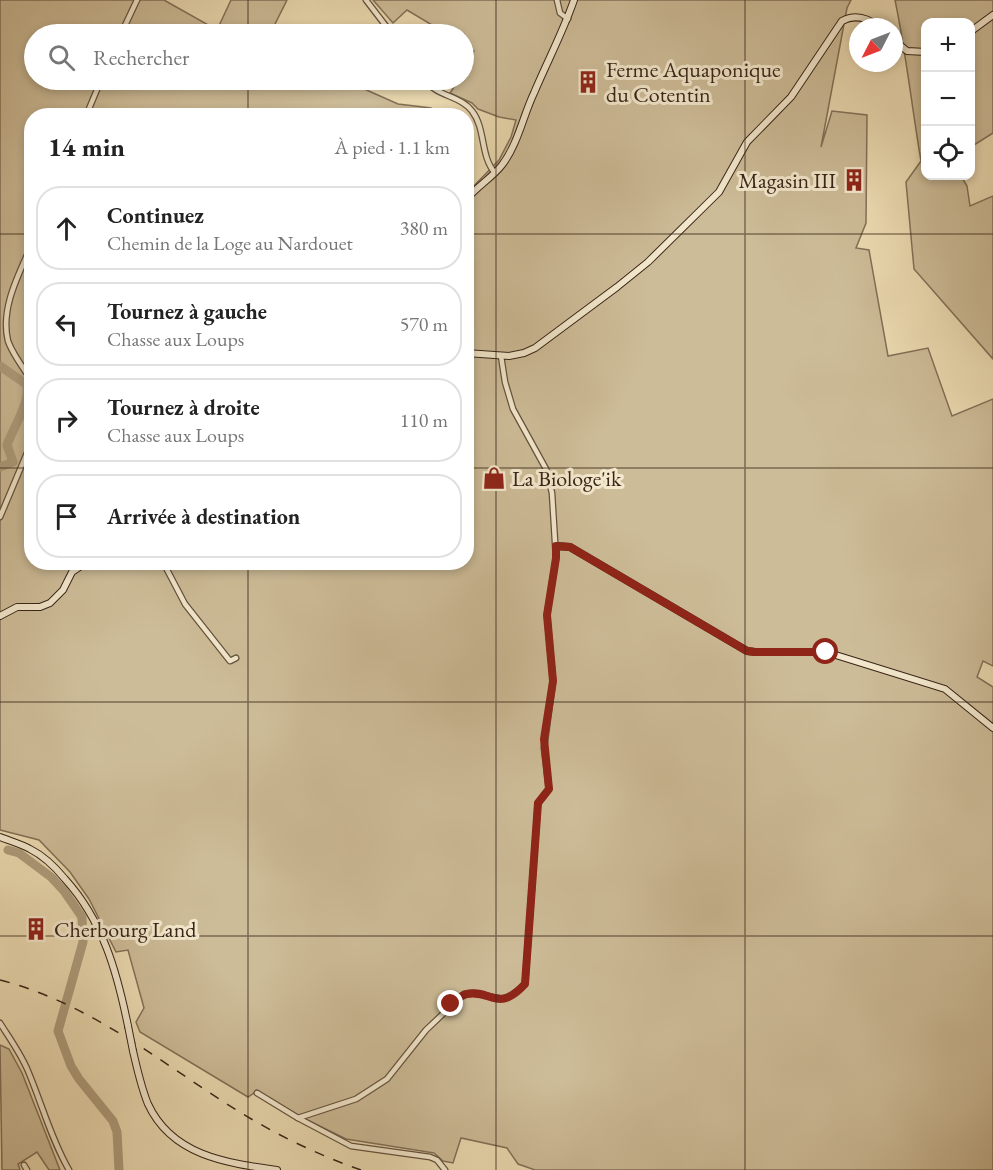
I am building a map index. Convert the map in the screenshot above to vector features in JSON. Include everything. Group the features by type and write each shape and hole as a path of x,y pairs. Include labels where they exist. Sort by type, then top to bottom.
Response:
{"street":[{"path":"125,24 136,0"},
{"path":"366,0 384,24"},
{"path":"557,0 560,13 567,19"},
{"path":"474,191 503,164 513,145 574,0"},
{"path":"975,28 993,15"},
{"path":"474,354 501,356 524,353 543,343 648,261 719,192 747,142 791,97 838,25 849,18"},
{"path":"903,48 907,51 921,52"},
{"path":"89,108 97,90"},
{"path":"436,90 469,108"},
{"path":"474,116 488,165 495,173"},
{"path":"24,263 8,300 5,322 9,342 24,367"},
{"path":"298,1118 356,1099 387,1079 426,1030 464,994 476,994 497,1000 504,999 525,984 538,803 549,789 544,739 553,681 547,615 556,546 552,493 546,469 513,410 507,393 501,356"},
{"path":"0,517 24,460"},
{"path":"556,546 570,547 747,651 826,652 945,689 993,728"},
{"path":"0,616 17,607 40,607 50,603 63,590 75,570"},
{"path":"167,570 185,604 208,636 230,661 236,658"},
{"path":"0,837 32,850 54,867 87,906 99,927 110,955 148,1104 165,1129 191,1150 233,1167 277,1170"},
{"path":"0,1023 24,1061 55,1142 69,1170"},
{"path":"257,1093 351,1146 430,1157 437,1160 445,1170"}],"shaded area":[{"path":"0,0 164,0 206,24 24,24 24,90 366,90 398,104 431,108 24,108 24,570 474,570 474,186 499,160 511,137 516,120 499,117 478,109 472,103 450,93 452,90 474,90 474,24 430,24 407,10 393,23 373,0 851,0 847,8 821,147 832,111 867,115 866,223 856,248 869,250 888,356 928,348 952,416 993,399 993,666 983,661 977,677 993,687 993,1170 535,1170 518,1164 507,1148 461,1138 453,1163 443,1161 434,1153 346,1139 295,1114 257,1091 248,1097 140,1032 136,1022 144,1008 128,950 116,952 89,899 70,872 39,840 0,830"},
{"path":"231,0 287,0 275,24 220,24"},
{"path":"895,0 993,0 993,133 975,144 975,18 921,18 921,161 903,46 903,18 898,18"},
{"path":"921,161 921,180 963,180 967,186 970,206 993,196 993,359 914,269 906,182"},
{"path":"0,1045 9,1049 22,1073 60,1170 49,1170 37,1152 18,1164 20,1170 2,1170"}],"waterway":[{"path":"0,366 24,383"},
{"path":"0,467 13,462 7,445 24,406"},
{"path":"8,850 19,853 51,877 82,917 83,942 58,1031 71,1066 113,1121 117,1132 119,1170"}],"railway":[{"path":"0,980 33,990 95,1019 253,1120 313,1151 361,1170"}],"place":[{"name":"Ferme Aquaponique du Cotentin","path":"588,82"},
{"name":"Magasin III","path":"854,180"},
{"name":"La Biologe'ik","path":"494,478"},
{"name":"Cherbourg Land","path":"36,929"}],"route":[{"path":"451,1004 469,993 497,1000 504,999 525,984 538,803 549,789 544,739 553,671 547,615 552,595 556,546 570,547 747,651 826,652"}]}
